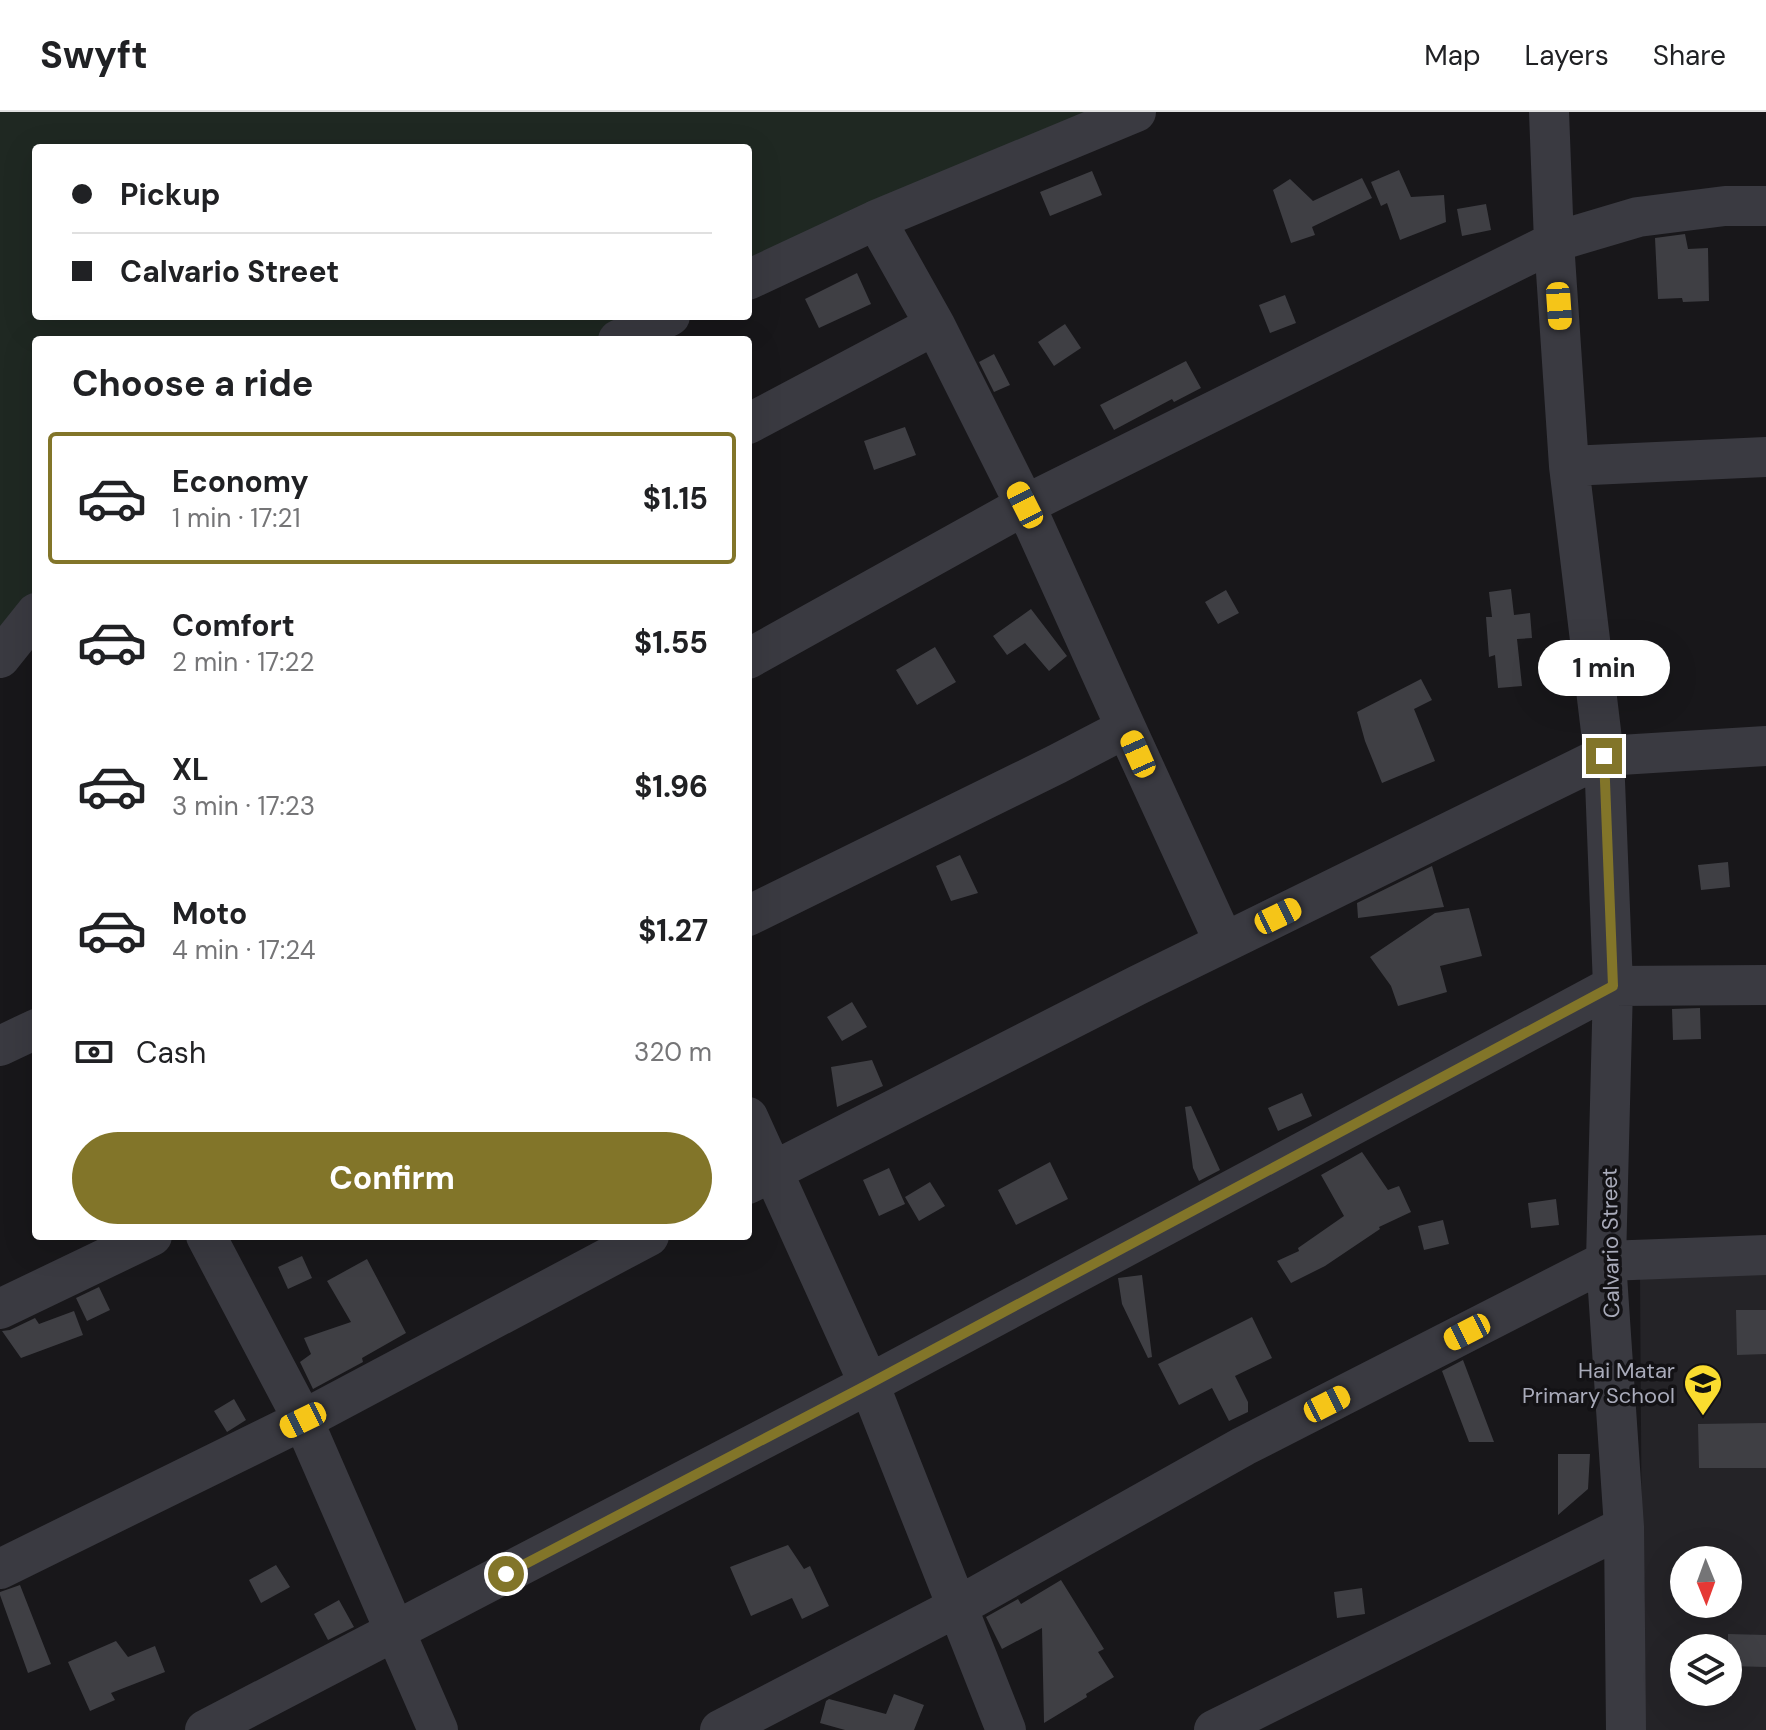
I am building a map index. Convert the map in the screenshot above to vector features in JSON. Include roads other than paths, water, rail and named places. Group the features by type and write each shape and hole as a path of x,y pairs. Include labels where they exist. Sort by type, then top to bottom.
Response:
{"street":[{"path":"752,278 876,220 1136,112"},
{"name":"Calvario Street","path":"1549,112 1569,466 1604,756 1613,986 1606,1261 1624,1527 1626,1730"},
{"path":"752,657 1025,505 1554,242 1638,217 1725,206 1766,206"},
{"path":"876,220 935,325 1025,505 1224,942"},
{"path":"627,336 661,320"},
{"path":"752,422 935,325"},
{"path":"1569,466 1766,457"},
{"path":"0,658 32,618"},
{"path":"752,914 1126,728"},
{"path":"760,1177 1224,942 1604,756 1766,746"},
{"path":"205,1730 869,1384 1613,986 1766,985"},
{"path":"0,1046 32,1031"},
{"path":"752,1137 760,1177 869,1384 1006,1730"},
{"path":"0,1309 144,1240"},
{"path":"208,1240 303,1420 438,1730"},
{"path":"0,1569 303,1420 641,1240"},
{"path":"720,1730 957,1607 1244,1446 1606,1261 1766,1255"},
{"path":"1214,1730 1624,1527"}],"place":[{"name":"Hai Matar Primary School","path":"1703,1417"}]}
